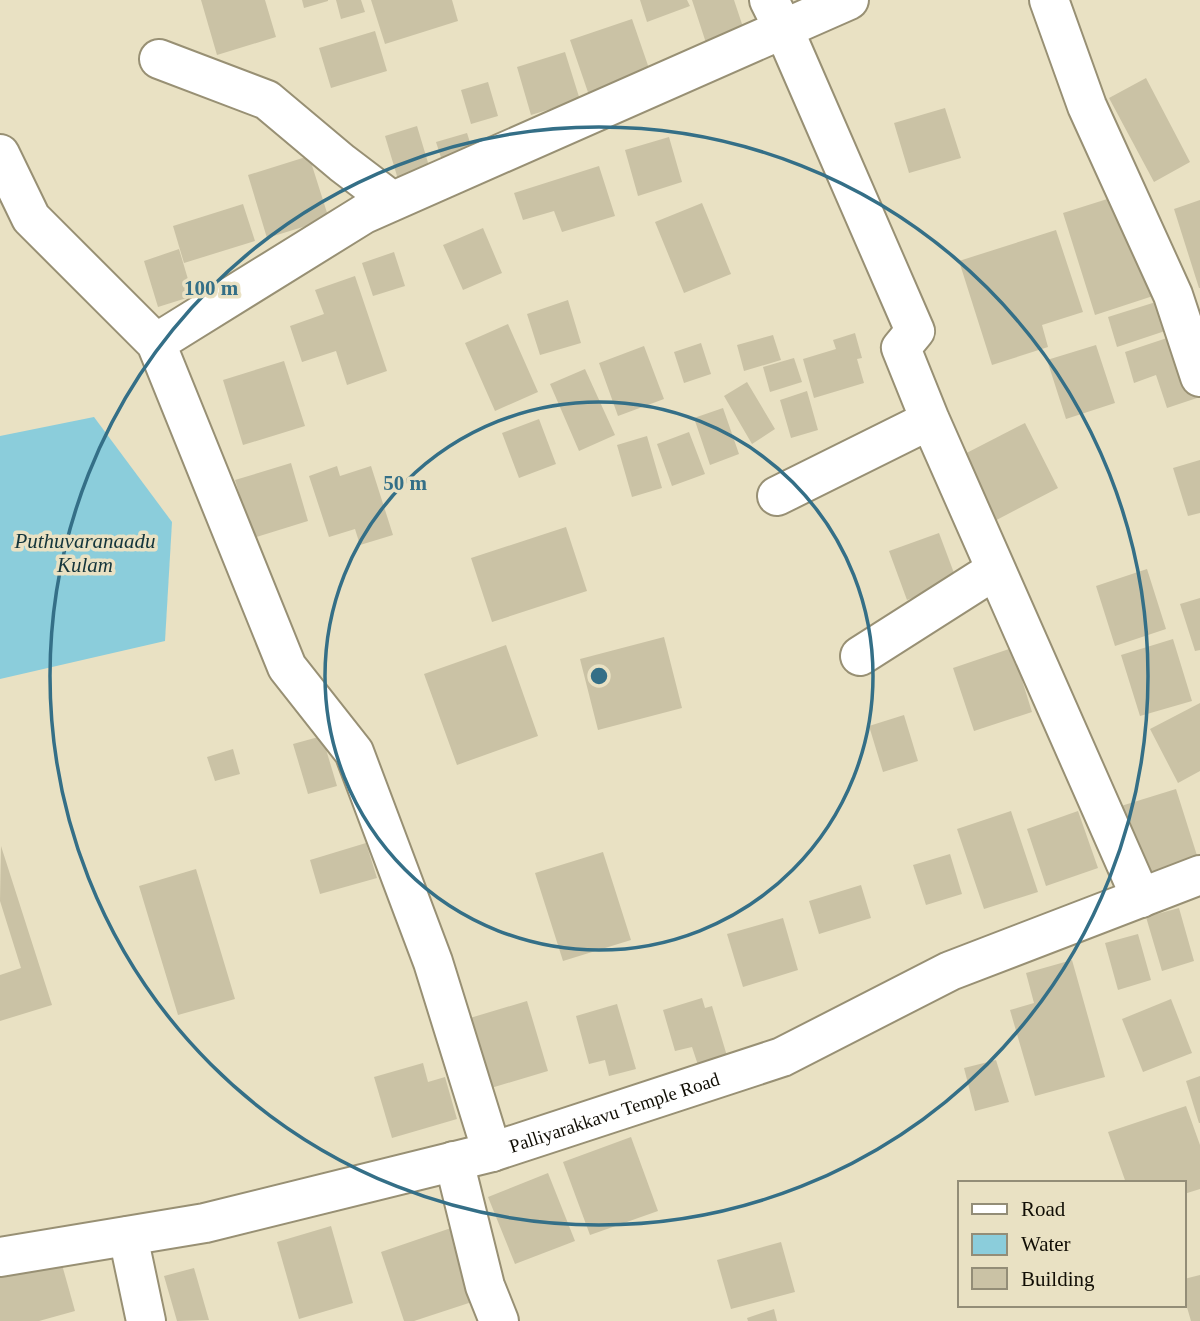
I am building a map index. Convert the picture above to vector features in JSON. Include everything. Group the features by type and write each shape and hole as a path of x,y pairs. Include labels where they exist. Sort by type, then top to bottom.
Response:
{"street":[{"path":"156,343 363,214 776,15 849,0"},
{"path":"1049,0 1087,106 1173,295 1200,377"},
{"path":"776,15 915,331 901,348 930,420 1141,898"},
{"path":"159,59 267,100 392,201"},
{"path":"0,154 30,218 156,343 287,667 354,752 433,962 492,1152"},
{"path":"777,496 930,420"},
{"path":"860,656 995,570"},
{"name":"Palliyarakkavu Temple Road","path":"0,1257 205,1223 492,1152 782,1057 950,971 1200,875"},
{"path":"454,1161 485,1286 499,1321"},
{"path":"128,1236 146,1321"}],"water":[{"name":"Puthuvaranaadu Kulam","path":"94,417 172,522 165,641 0,679 0,436"}],"building":[{"path":"201,0 265,0 276,37 217,55"},
{"path":"302,0 328,0 328,1 304,8"},
{"path":"336,0 361,0 365,12 341,19"},
{"path":"371,0 452,0 458,21 385,44"},
{"path":"640,0 687,0 690,6 647,22"},
{"path":"692,0 734,0 745,33 707,46"},
{"path":"632,19 653,80 591,101 570,40"},
{"path":"375,31 387,71 331,88 319,48"},
{"path":"565,52 580,100 531,115 517,67"},
{"path":"1146,78 1190,162 1154,182 1109,98"},
{"path":"488,82 498,116 471,124 461,90"},
{"path":"945,108 961,158 909,173 894,123"},
{"path":"417,126 432,176 400,186 385,136"},
{"path":"467,133 476,161 445,170 436,142"},
{"path":"669,137 682,182 638,196 625,150"},
{"path":"309,156 329,219 267,238 248,175"},
{"path":"599,166 615,216 562,232 554,211 523,220 514,193"},
{"path":"1120,195 1153,296 1095,315 1063,213"},
{"path":"1200,200 1200,288 1199,288 1174,209"},
{"path":"702,203 731,274 684,293 655,222"},
{"path":"243,204 255,241 184,263 173,226"},
{"path":"483,228 502,273 463,290 443,245"},
{"path":"1056,230 1083,312 1042,325 1048,347 992,365 959,261"},
{"path":"179,249 193,296 158,307 144,261"},
{"path":"394,252 405,286 373,296 362,263"},
{"path":"355,276 387,371 347,385 336,351 302,362 290,326 324,314 315,290"},
{"path":"568,300 581,343 540,355 527,314"},
{"path":"1159,301 1168,330 1117,347 1108,317"},
{"path":"508,324 538,392 495,411 465,343"},
{"path":"855,333 862,358 857,359 864,383 814,398 803,359 836,349 833,340"},
{"path":"1182,333 1200,397 1167,408 1156,375 1134,383 1125,352"},
{"path":"773,335 781,360 744,371 737,345"},
{"path":"701,343 711,374 684,383 674,352"},
{"path":"1096,345 1115,403 1066,419 1047,360"},
{"path":"644,346 664,399 618,416 599,363"},
{"path":"794,358 802,382 770,392 763,367"},
{"path":"284,361 305,426 243,445 223,380"},
{"path":"585,369 615,435 579,451 550,384"},
{"path":"747,382 775,429 752,444 724,396"},
{"path":"807,391 818,430 791,438 780,400"},
{"path":"723,408 739,454 710,465 694,418"},
{"path":"539,419 556,464 519,478 502,433"},
{"path":"1025,423 1058,488 985,526 951,461"},
{"path":"689,432 705,474 672,486 657,444"},
{"path":"647,436 662,488 632,497 617,445"},
{"path":"1200,460 1200,513 1188,516 1173,468"},
{"path":"291,463 308,521 253,538 235,480"},
{"path":"337,466 340,476 371,466 393,535 360,545 355,529 329,537 309,476"},
{"path":"566,527 587,591 492,622 471,558"},
{"path":"939,533 957,581 907,600 889,551"},
{"path":"1147,569 1166,629 1115,646 1096,586"},
{"path":"1200,598 1200,650 1195,651 1180,604"},
{"path":"664,637 682,708 598,730 580,659"},
{"path":"1173,639 1192,701 1140,716 1121,655"},
{"path":"506,645 538,736 457,765 424,674"},
{"path":"1012,648 1032,712 974,731 953,668"},
{"path":"1200,703 1200,771 1178,783 1150,729"},
{"path":"904,715 918,761 883,772 869,726"},
{"path":"322,736 337,786 308,794 293,744"},
{"path":"233,749 240,774 215,781 207,757"},
{"path":"1176,789 1200,865 1145,883 1121,806"},
{"path":"1011,811 1038,892 984,909 957,829"},
{"path":"1078,811 1098,868 1046,886 1027,829"},
{"path":"366,843 377,878 320,894 310,860"},
{"path":"1,846 52,1005 0,1021 0,975 21,968 0,901"},
{"path":"603,852 631,940 563,961 535,873"},
{"path":"950,854 962,894 926,905 913,865"},
{"path":"196,869 235,999 178,1015 139,886"},
{"path":"861,885 871,918 819,934 809,901"},
{"path":"1179,908 1194,961 1162,971 1146,917"},
{"path":"783,918 798,970 743,987 727,934"},
{"path":"1138,934 1151,980 1118,990 1105,943"},
{"path":"1072,960 1105,1077 1035,1096 1010,1010 1034,1003 1026,973"},
{"path":"702,998 705,1008 712,1006 727,1056 698,1065 692,1047 675,1051 663,1010"},
{"path":"1171,999 1192,1053 1143,1072 1122,1019"},
{"path":"527,1001 548,1071 491,1088 470,1018"},
{"path":"617,1004 636,1069 609,1076 605,1060 589,1064 576,1016"},
{"path":"996,1060 1009,1102 975,1111 964,1068"},
{"path":"423,1063 428,1082 445,1077 457,1119 392,1138 374,1077"},
{"path":"1200,1076 1200,1123 1199,1123 1186,1081"},
{"path":"1186,1106 1200,1145 1200,1189 1186,1193 1186,1181 1125,1181 1108,1132"},
{"path":"631,1137 658,1211 590,1235 563,1162"},
{"path":"548,1173 575,1241 515,1264 488,1197"},
{"path":"331,1226 353,1303 299,1319 277,1242"},
{"path":"451,1228 475,1301 414,1321 404,1321 381,1252"},
{"path":"781,1242 795,1292 731,1309 717,1260"},
{"path":"59,1254 75,1311 39,1321 0,1321 0,1271"},
{"path":"194,1268 209,1320 177,1321 164,1276"},
{"path":"1200,1275 1200,1321 1191,1321 1186,1304 1186,1278"},
{"path":"774,1309 777,1321 748,1321 747,1318"}]}
